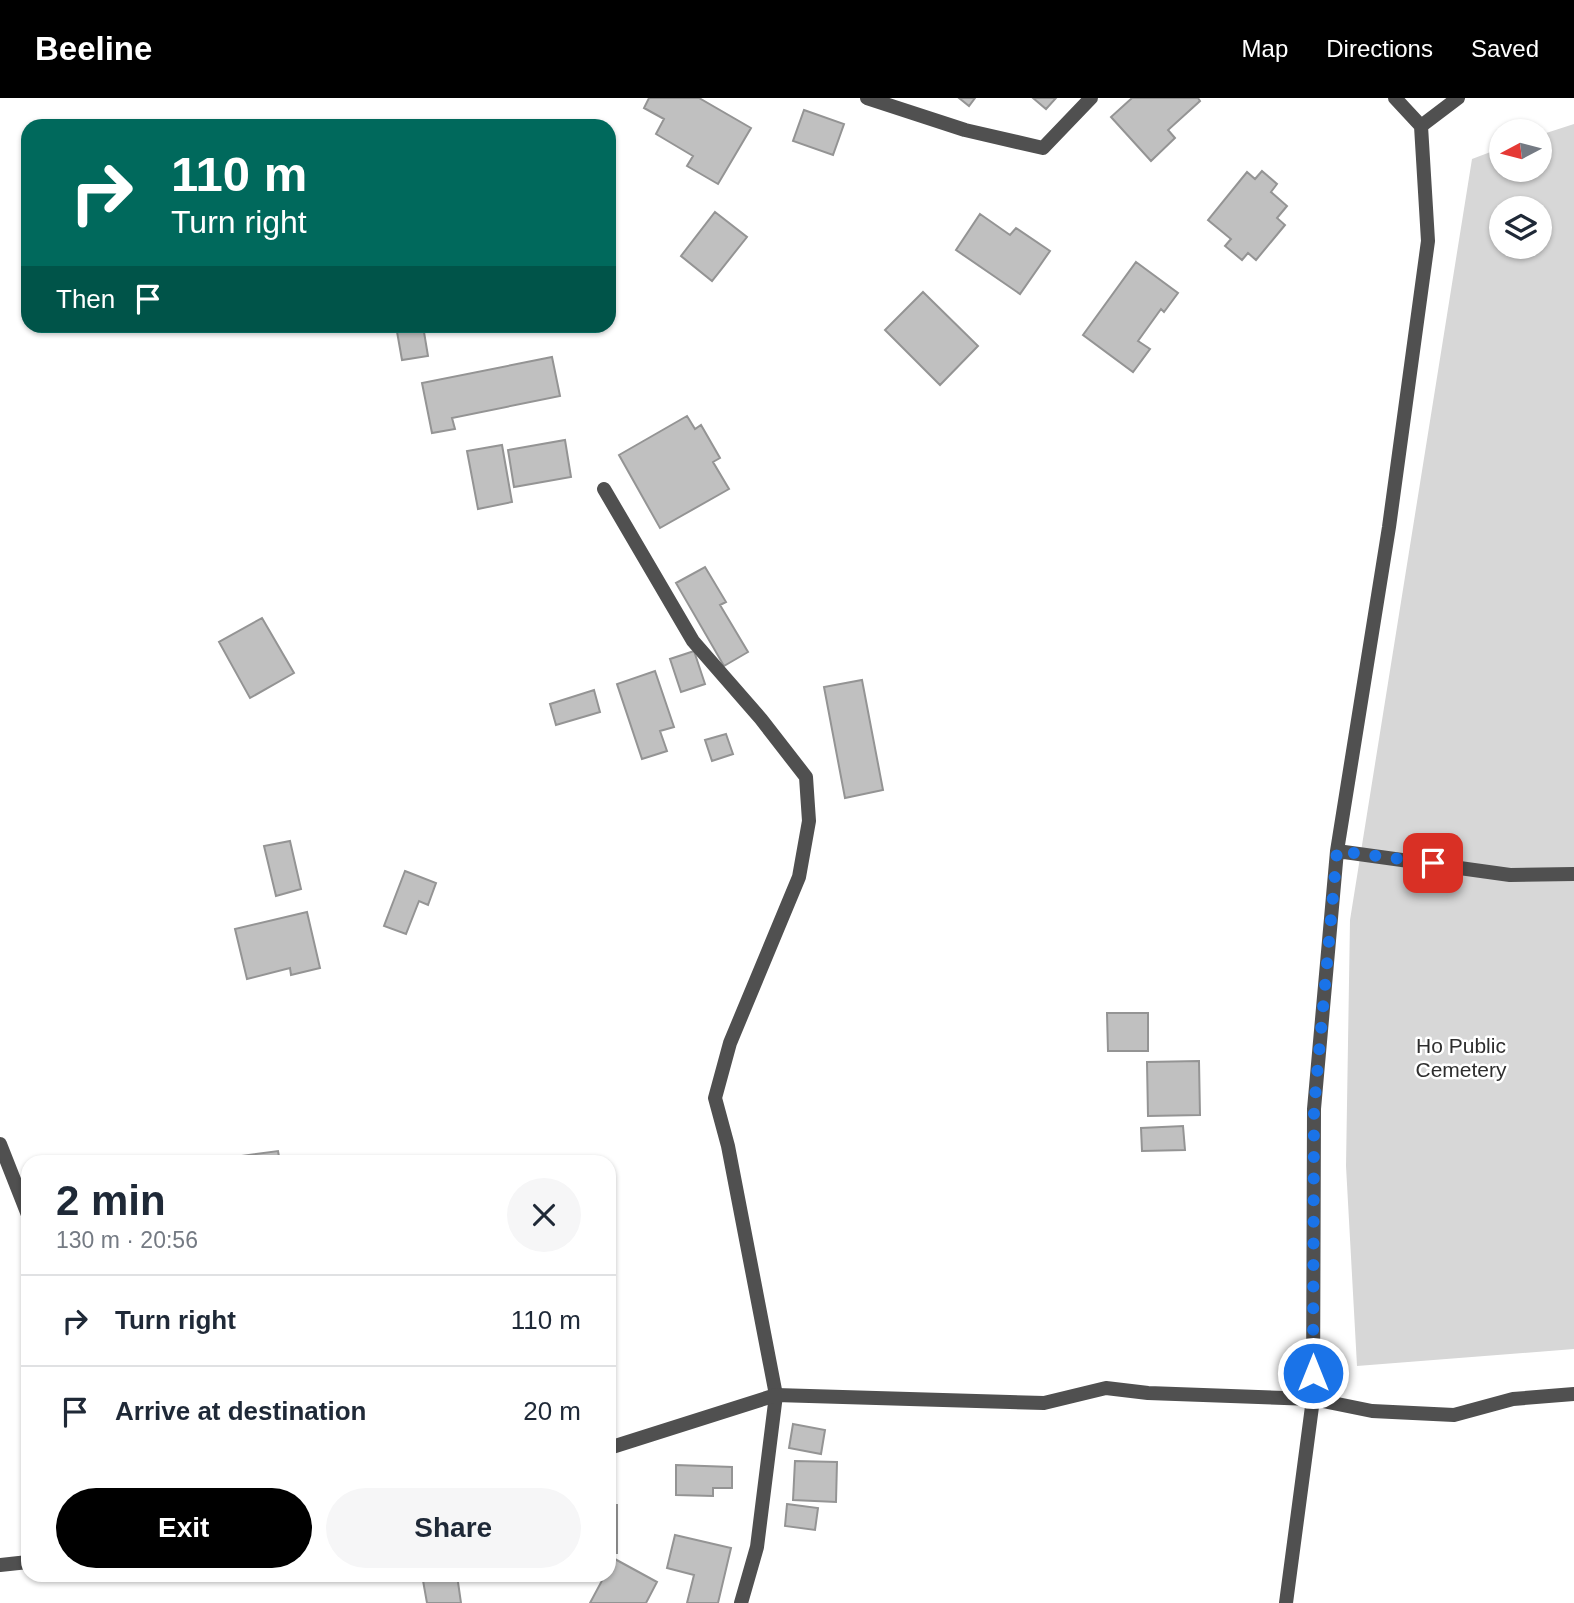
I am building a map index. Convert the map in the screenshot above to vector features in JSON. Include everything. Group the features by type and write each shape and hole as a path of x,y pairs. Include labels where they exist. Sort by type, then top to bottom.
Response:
{"street":[{"path":"867,98 965,130 1043,148 1091,98"},
{"path":"1286,1603 1313,1399 1314,1109 1337,851 1389,527 1428,241 1421,125 1395,98"},
{"path":"1421,125 1458,98"},
{"path":"604,489 693,641 761,719 806,777 808,821 799,877 730,1044 715,1098 728,1146 776,1395 757,1548 741,1603"},
{"path":"1337,851 1510,875 1574,874"},
{"path":"0,1144 21,1196"},
{"path":"616,1446 776,1395 1044,1403 1106,1388 1148,1393 1313,1399 1373,1411 1454,1415 1513,1399 1574,1394"},
{"path":"0,1565 21,1563"}],"green space":[{"name":"Ho Public Cemetery","path":"1574,124 1574,1349 1357,1366 1346,1166 1350,920 1472,159 1489,153 1489,182 1552,182 1552,131"}],"building":[{"path":"649,98 699,98 751,128 718,184 687,166 693,156 656,134 664,119 644,108"},
{"path":"959,98 975,98 969,106"},
{"path":"1033,98 1056,98 1046,109"},
{"path":"1132,98 1198,98 1200,101 1168,130 1175,138 1151,161 1111,117"},
{"path":"804,110 844,124 833,155 793,141"},
{"path":"1262,171 1277,184 1271,192 1287,206 1277,218 1285,225 1256,260 1248,253 1242,260 1225,246 1231,239 1208,220 1247,172 1255,179"},
{"path":"715,212 747,237 712,281 681,256"},
{"path":"980,214 1010,235 1016,228 1050,251 1020,294 956,250"},
{"path":"1136,262 1178,293 1164,312 1161,309 1138,341 1150,349 1133,372 1083,335"},
{"path":"923,292 978,346 940,385 885,330"},
{"path":"397,333 424,333 428,356 402,360"},
{"path":"552,357 560,396 452,418 455,429 432,433 422,383"},
{"path":"687,416 695,429 701,425 720,458 713,462 729,489 660,528 619,455"},
{"path":"565,440 571,477 514,487 508,450"},
{"path":"502,445 512,502 478,509 467,451"},
{"path":"705,567 726,602 720,605 748,652 724,666 676,583"},
{"path":"262,618 294,673 250,698 219,642"},
{"path":"694,651 705,684 681,692 670,659"},
{"path":"655,671 674,727 660,731 667,751 642,759 617,684"},
{"path":"862,680 883,790 845,798 824,687"},
{"path":"594,690 600,712 556,725 550,704"},
{"path":"726,734 733,754 712,761 705,740"},
{"path":"290,841 301,889 276,896 264,846"},
{"path":"405,871 436,883 428,905 419,901 406,934 384,926"},
{"path":"307,912 320,968 291,975 290,968 247,979 235,929"},
{"path":"1107,1013 1148,1013 1148,1051 1108,1051"},
{"path":"1199,1061 1200,1115 1148,1116 1147,1062"},
{"path":"1183,1126 1185,1150 1142,1151 1141,1128"},
{"path":"278,1151 279,1155 249,1155"},
{"path":"793,1424 825,1430 821,1454 789,1448"},
{"path":"795,1461 837,1462 836,1502 793,1500"},
{"path":"676,1465 732,1467 732,1488 713,1488 713,1496 676,1495"},
{"path":"787,1504 818,1508 815,1530 785,1526"},
{"path":"616,1505 617,1505 616,1553"},
{"path":"675,1535 731,1548 718,1603 687,1603 694,1575 667,1568"},
{"path":"616,1560 657,1582 646,1603 590,1603 601,1582 616,1582"},
{"path":"423,1582 458,1582 461,1603 427,1603"}],"route":[{"path":"1313,1373 1314,1109 1337,851 1433,863"}]}
